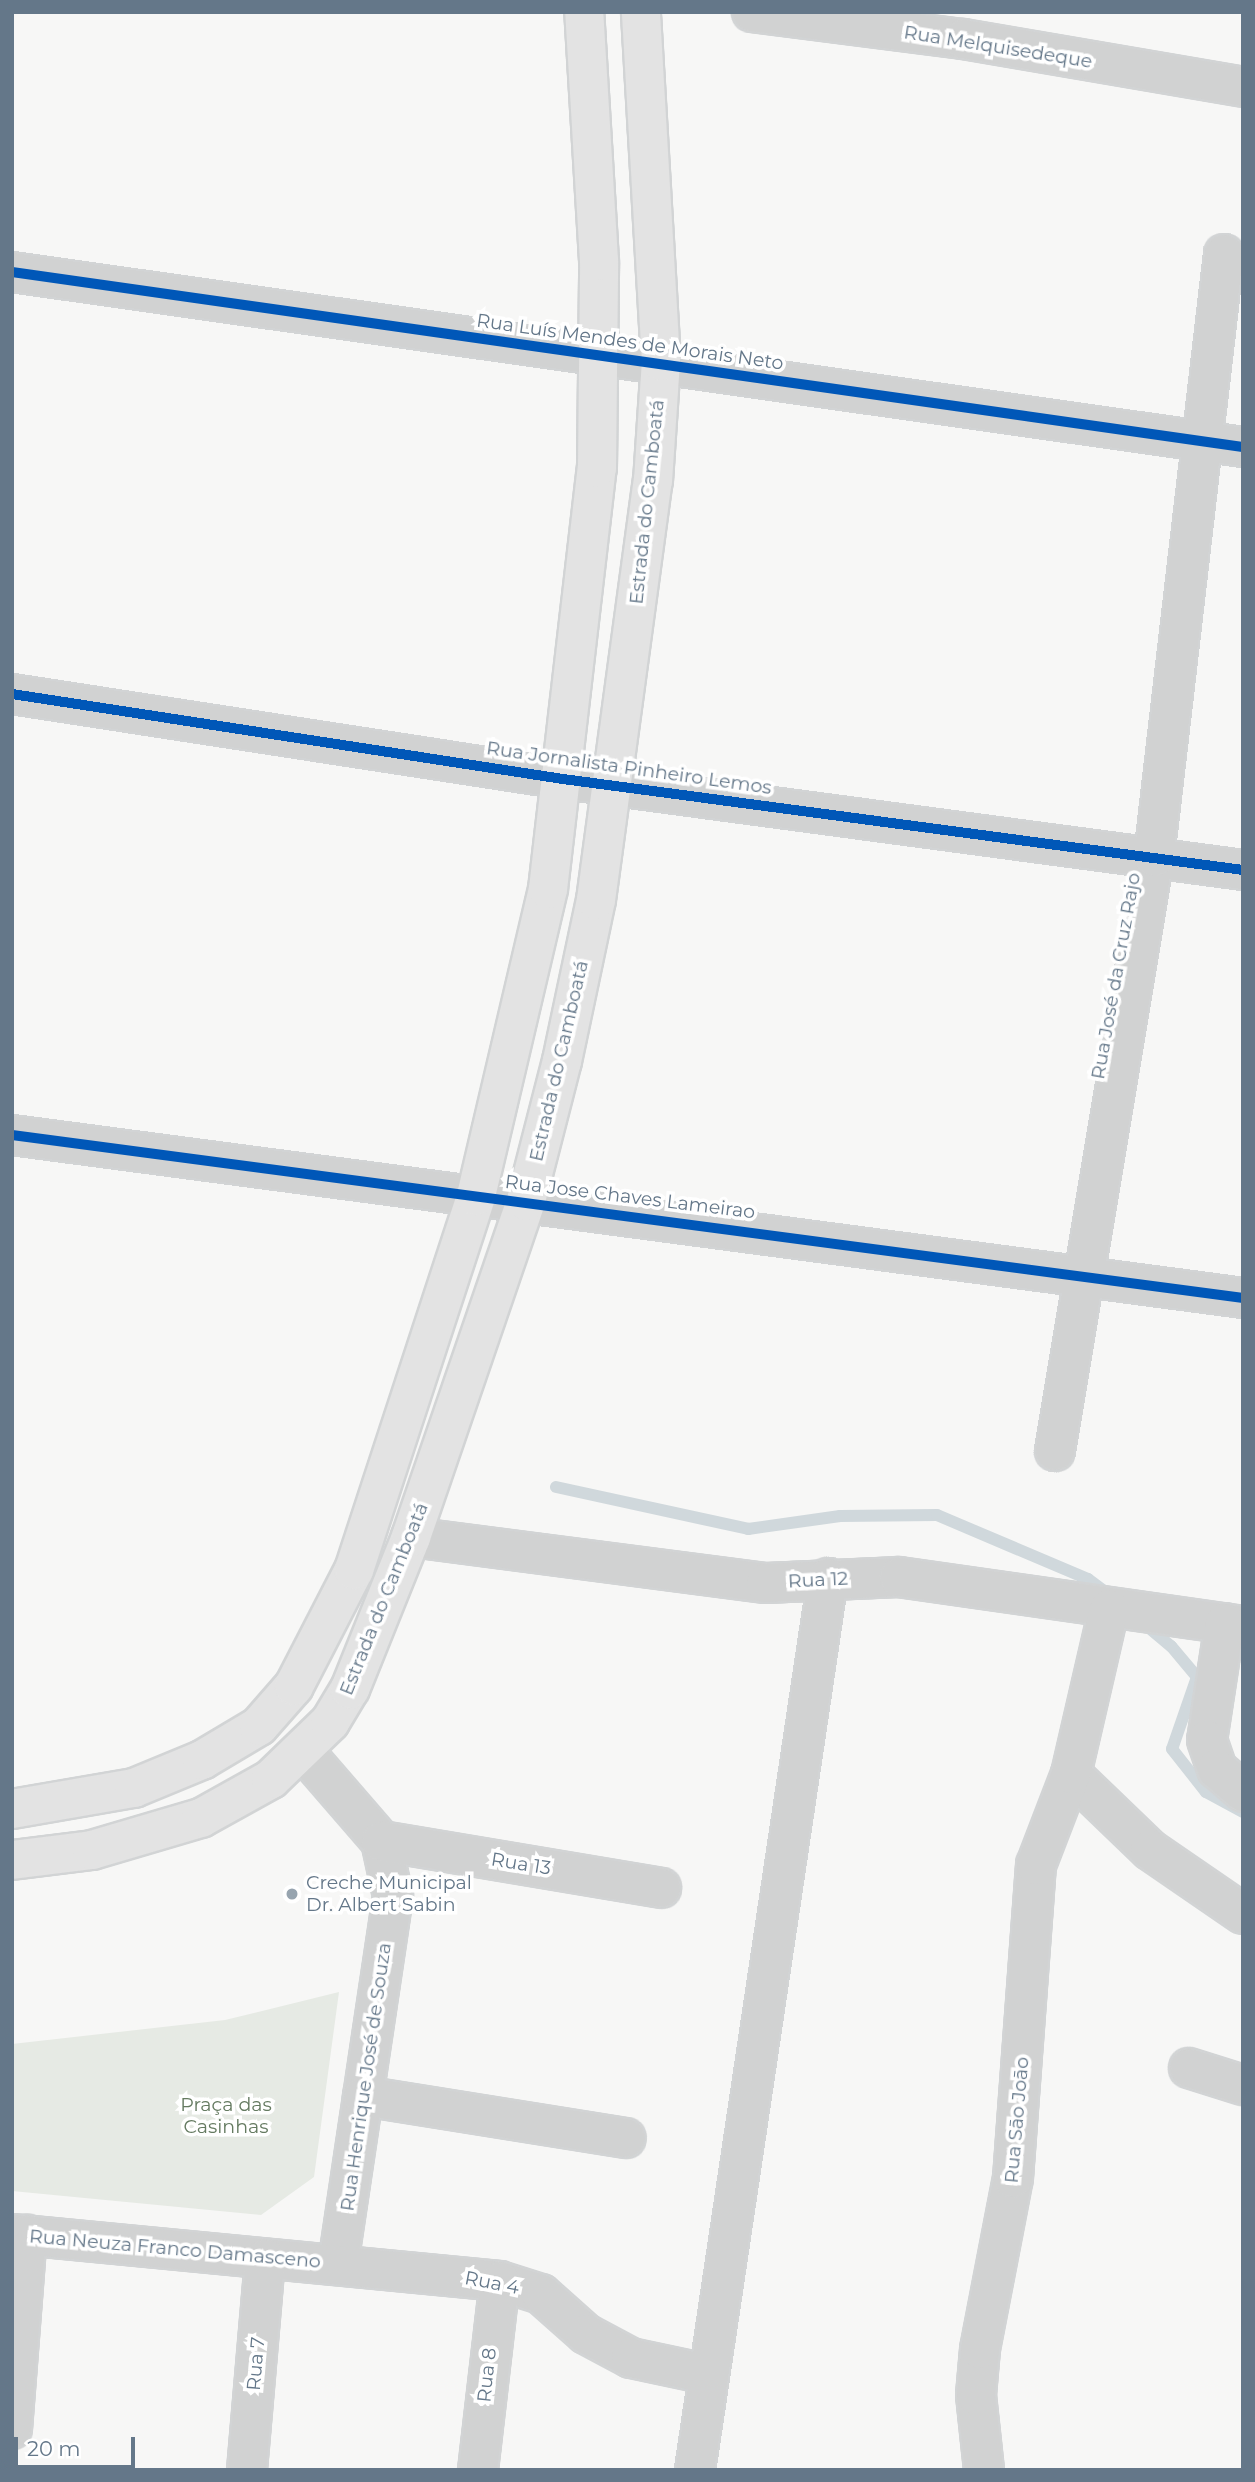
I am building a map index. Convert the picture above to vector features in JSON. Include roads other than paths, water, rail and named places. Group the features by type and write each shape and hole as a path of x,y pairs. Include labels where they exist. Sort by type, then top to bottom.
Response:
{"main road":[{"name":"Estrada do Camboatá","path":"12,1809 134,1787 202,1760 259,1726 294,1686 354,1570 476,1196 548,889 563,779 597,468 600,357 584,12"},
{"name":"Estrada do Camboatá","path":"12,1860 92,1850 201,1818 271,1779 304,1752 351,1689 411,1538 526,1201 562,1060 614,784 653,481 661,361 640,12"}],"street":[{"name":"Rua Melquisedeque","path":"752,12 963,39 1243,87"},
{"name":"Rua José da Cruz Rajo","path":"1055,1451 1154,857 1224,254"},
{"name":"Rua Luís Mendes de Morais Neto","path":"12,272 600,357 661,361 1243,447"},
{"name":"Rua Jornalista Pinheiro Lemos","path":"12,694 563,779 1243,870"},
{"name":"Rua Jose Chaves Lameirao","path":"12,1135 1084,1274 1243,1298"},
{"name":"Rua 12","path":"411,1538 766,1583 828,1578 899,1577 1023,1592 1122,1611 1234,1625"},
{"path":"695,2470 706,2374 828,1578"},
{"name":"Rua Sāo Joāo","path":"984,2470 978,2372 1013,2178 1036,1865 1071,1774 1122,1611"},
{"path":"1234,1625 1207,1740 1217,1769 1243,1792"},
{"name":"Rua Henrique José de Souza","path":"304,1752 382,1841 393,1896 338,2263"},
{"path":"1071,1774 1150,1850 1243,1914"},
{"name":"Rua 13","path":"382,1841 661,1888"},
{"path":"1189,2068 1243,2085"},
{"path":"363,2096 626,2138"},
{"path":"12,2429 20,2234"},
{"name":"Rua Neuza Franco Damasceno","path":"20,2234 265,2259 338,2263"},
{"name":"Rua 7","path":"247,2470 265,2259"},
{"name":"Rua 4","path":"338,2263 500,2281 541,2294 586,2334 631,2358 706,2374"},
{"name":"Rua 8","path":"478,2470 500,2281"}],"waterway":[{"path":"556,1487 748,1529 840,1516 937,1515 1088,1579 1109,1595"},
{"path":"1142,1622 1171,1646 1197,1677 1172,1749 1206,1792 1243,1812"}],"place":[{"name":"Creche Municipal Dr. Albert Sabin","path":"292,1894"}],"park label":[{"name":"Praça das Casinhas","path":"226,2116"}]}
